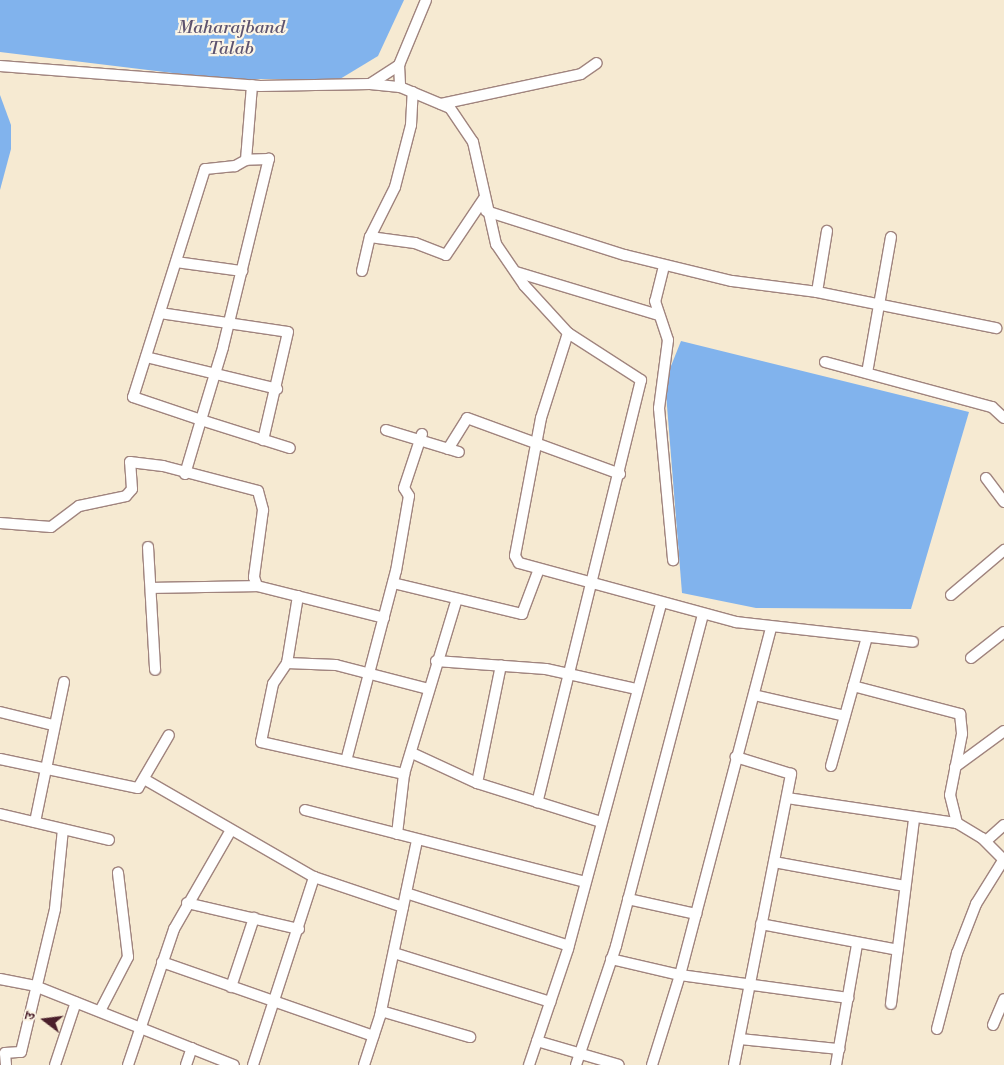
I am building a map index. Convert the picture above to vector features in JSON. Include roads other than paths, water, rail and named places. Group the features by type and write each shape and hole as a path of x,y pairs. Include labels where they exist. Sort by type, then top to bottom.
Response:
{"street":[{"path":"400,88 399,65 426,0"},
{"path":"441,104 581,74 597,63"},
{"path":"370,84 399,65"},
{"path":"0,66 252,85 333,88 370,84 400,88 450,108 473,142 486,197 486,211 496,244 516,272 568,333 641,380 620,474 566,673 537,802"},
{"path":"246,160 252,85"},
{"path":"362,271 370,237 395,187 411,125 413,92"},
{"path":"185,474 201,420 214,376 229,323 269,159 246,160 235,166 205,169 133,397 201,420 290,448"},
{"path":"370,237 415,243 446,255 486,197"},
{"path":"486,211 664,266 732,281 817,292 996,328"},
{"path":"817,292 827,230"},
{"path":"866,373 891,237"},
{"path":"176,262 242,271"},
{"path":"664,266 655,301 658,315 668,340 659,408 673,560"},
{"path":"516,272 658,315"},
{"path":"160,313 288,332 277,389 263,440"},
{"path":"568,333 541,418 539,442 515,556 520,563 661,605 703,614 771,627 913,642"},
{"path":"146,357 214,376 277,389"},
{"path":"825,362 992,407 1004,418"},
{"path":"448,449 467,418 539,442 620,474"},
{"path":"386,430 421,437 459,452"},
{"path":"346,761 394,583 409,496 404,488 421,437"},
{"path":"0,523 51,527 79,506 126,496 132,489 130,462 185,474 258,492 263,510 254,576 256,586"},
{"path":"986,478 1004,502"},
{"path":"148,546 153,588 155,670"},
{"path":"951,595 1004,550"},
{"path":"394,583 456,602 522,614 539,569"},
{"path":"153,588 256,586 384,618"},
{"path":"298,596 287,663 272,684 261,742 404,774"},
{"path":"397,834 404,774 412,752 436,662 456,602"},
{"path":"529,1065 568,946 636,689 661,605"},
{"path":"576,1065 611,959 628,899 703,614"},
{"path":"652,1065 680,975 771,627"},
{"path":"971,658 1004,632"},
{"path":"831,766 867,637"},
{"path":"436,662 501,665 566,673 636,689"},
{"path":"287,663 336,665 429,689"},
{"path":"477,783 501,665"},
{"path":"35,822 47,768 53,725 64,682"},
{"path":"853,686 960,714 962,734 950,796 957,824"},
{"path":"754,695 845,716"},
{"path":"0,712 53,725"},
{"path":"955,767 1004,731"},
{"path":"0,759 47,768 129,789 138,788 169,735"},
{"path":"412,752 477,783 601,822"},
{"path":"734,1065 791,774 736,757"},
{"path":"144,779 314,877 403,907"},
{"path":"787,798 914,820 957,824 986,841 1004,859 976,904 957,953 937,1029"},
{"path":"305,810 417,841 434,841 585,882"},
{"path":"0,814 109,840"},
{"path":"891,1004 914,820"},
{"path":"986,841 1004,825"},
{"path":"6,1065 5,1053 21,1052 35,986 55,909 63,829"},
{"path":"128,1065 162,962 187,903 232,830"},
{"path":"364,1065 381,1010 417,841"},
{"path":"774,862 906,886"},
{"path":"100,1011 128,957 118,873"},
{"path":"253,1065 276,1004 314,877"},
{"path":"406,893 568,946"},
{"path":"628,899 696,914"},
{"path":"187,903 299,928"},
{"path":"231,987 254,918"},
{"path":"761,924 857,945 898,950"},
{"path":"836,1065 857,945"},
{"path":"394,953 550,1002"},
{"path":"611,959 680,975 848,998"},
{"path":"162,962 276,1004 374,1036"},
{"path":"0,979 35,986 140,1026 234,1065"},
{"path":"992,1025 1004,999"},
{"path":"55,1065 76,1002"},
{"path":"381,1010 470,1037"},
{"path":"740,1039 840,1049"},
{"path":"538,1041 620,1065"},
{"path":"186,1065 192,1048"}],"water":[{"name":"Maharajband Talab","path":"0,0 404,0 378,56 340,79 222,79 0,52"},
{"path":"0,95 11,125 11,149 0,190"},
{"path":"681,341 969,412 911,609 756,608 682,593 665,381"}]}
